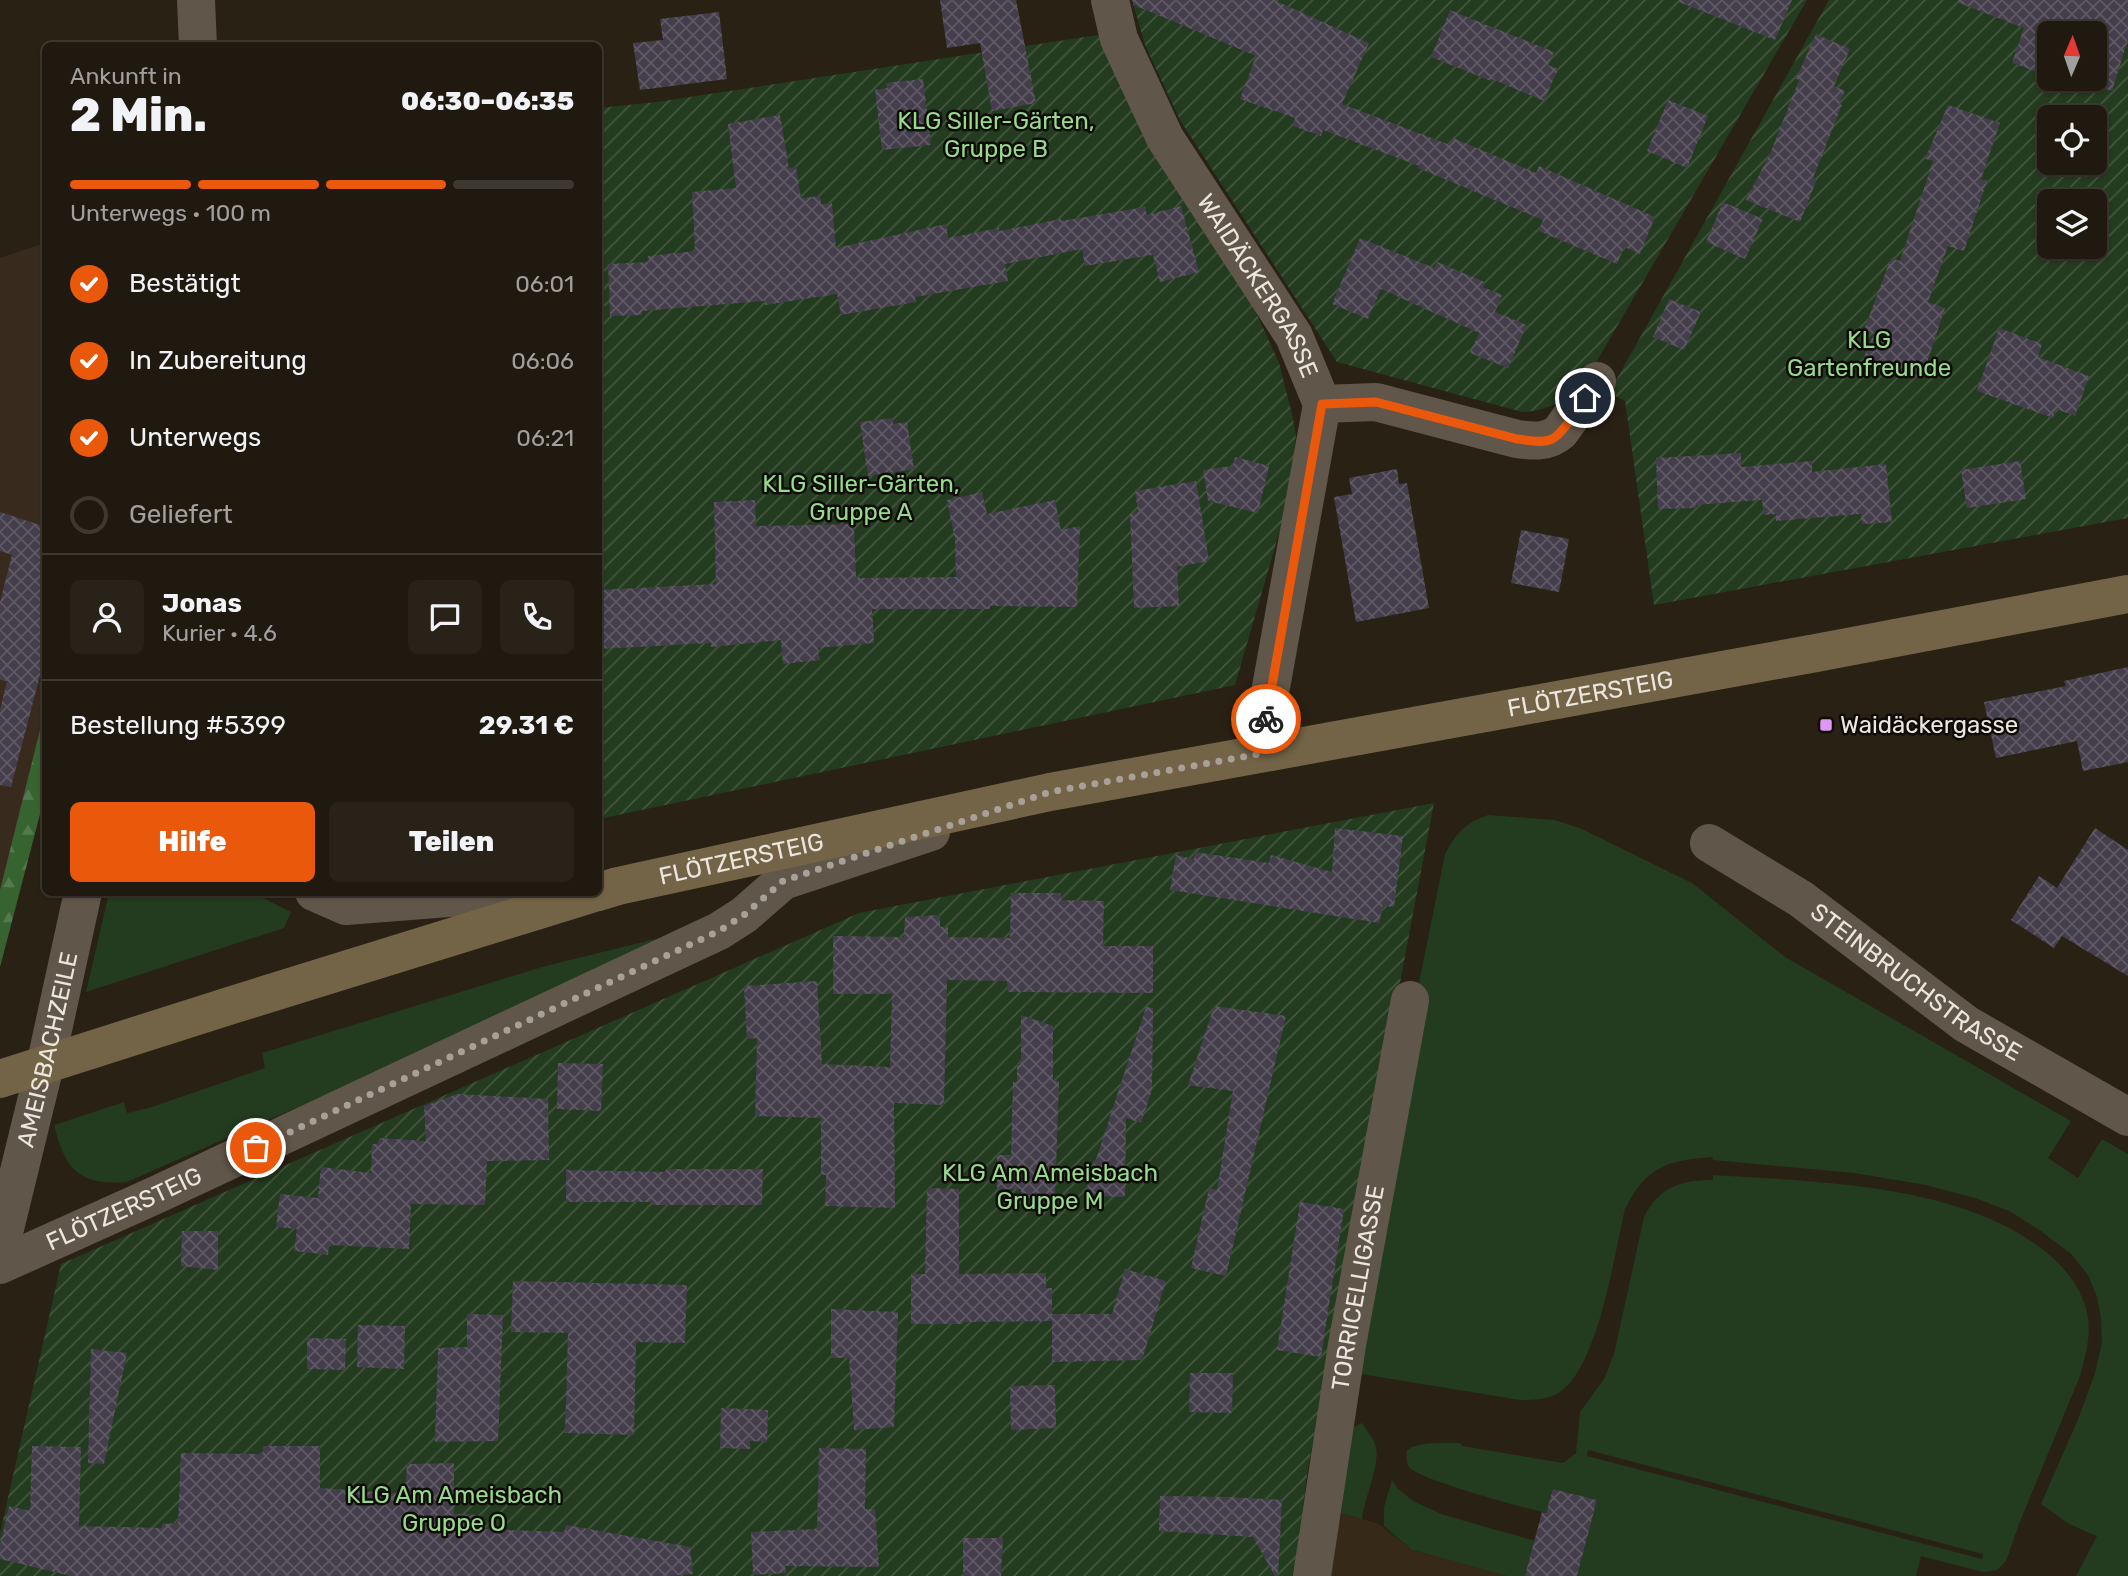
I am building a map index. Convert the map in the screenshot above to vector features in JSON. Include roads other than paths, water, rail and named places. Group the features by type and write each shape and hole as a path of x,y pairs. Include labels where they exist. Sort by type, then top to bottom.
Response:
{"main road":[{"name":"FLÖTZERSTEIG","path":"603,889 1050,792 2128,594"},
{"name":"FLÖTZERSTEIG","path":"0,1079 581,896"}],"street":[{"path":"196,0 198,42"},
{"name":"WAIDÄCKERGASSE","path":"1110,0 1119,39 1165,138 1294,336 1322,404 1259,754"},
{"path":"1322,404 1376,402 1517,439 1537,441 1552,439 1560,432 1597,381"},
{"name":"FLÖTZERSTEIG","path":"0,1265 158,1194 719,931 744,915 783,881 1050,792"},
{"name":"STEINBRUCHSTRASSE","path":"1710,844 1801,899 1966,1024 2128,1117"},
{"name":"AMEISBACHZEILE","path":"0,1249 47,1057 82,896"},
{"path":"323,896 346,906 475,896"},
{"name":"TORRICELLIGASSE","path":"1311,1576 1348,1345 1410,1000"}],"place":[{"name":"Waidäckergasse","path":"1826,725"}],"park label":[{"name":"KLG Siller-Gärten, Gruppe B","path":"996,135"},
{"name":"KLG Gartenfreunde","path":"1869,354"},
{"name":"KLG Siller-Gärten, Gruppe A","path":"861,498"},
{"name":"KLG Am Ameisbach Gruppe M","path":"1050,1187"},
{"name":"KLG Am Ameisbach Gruppe O","path":"454,1509"}]}
